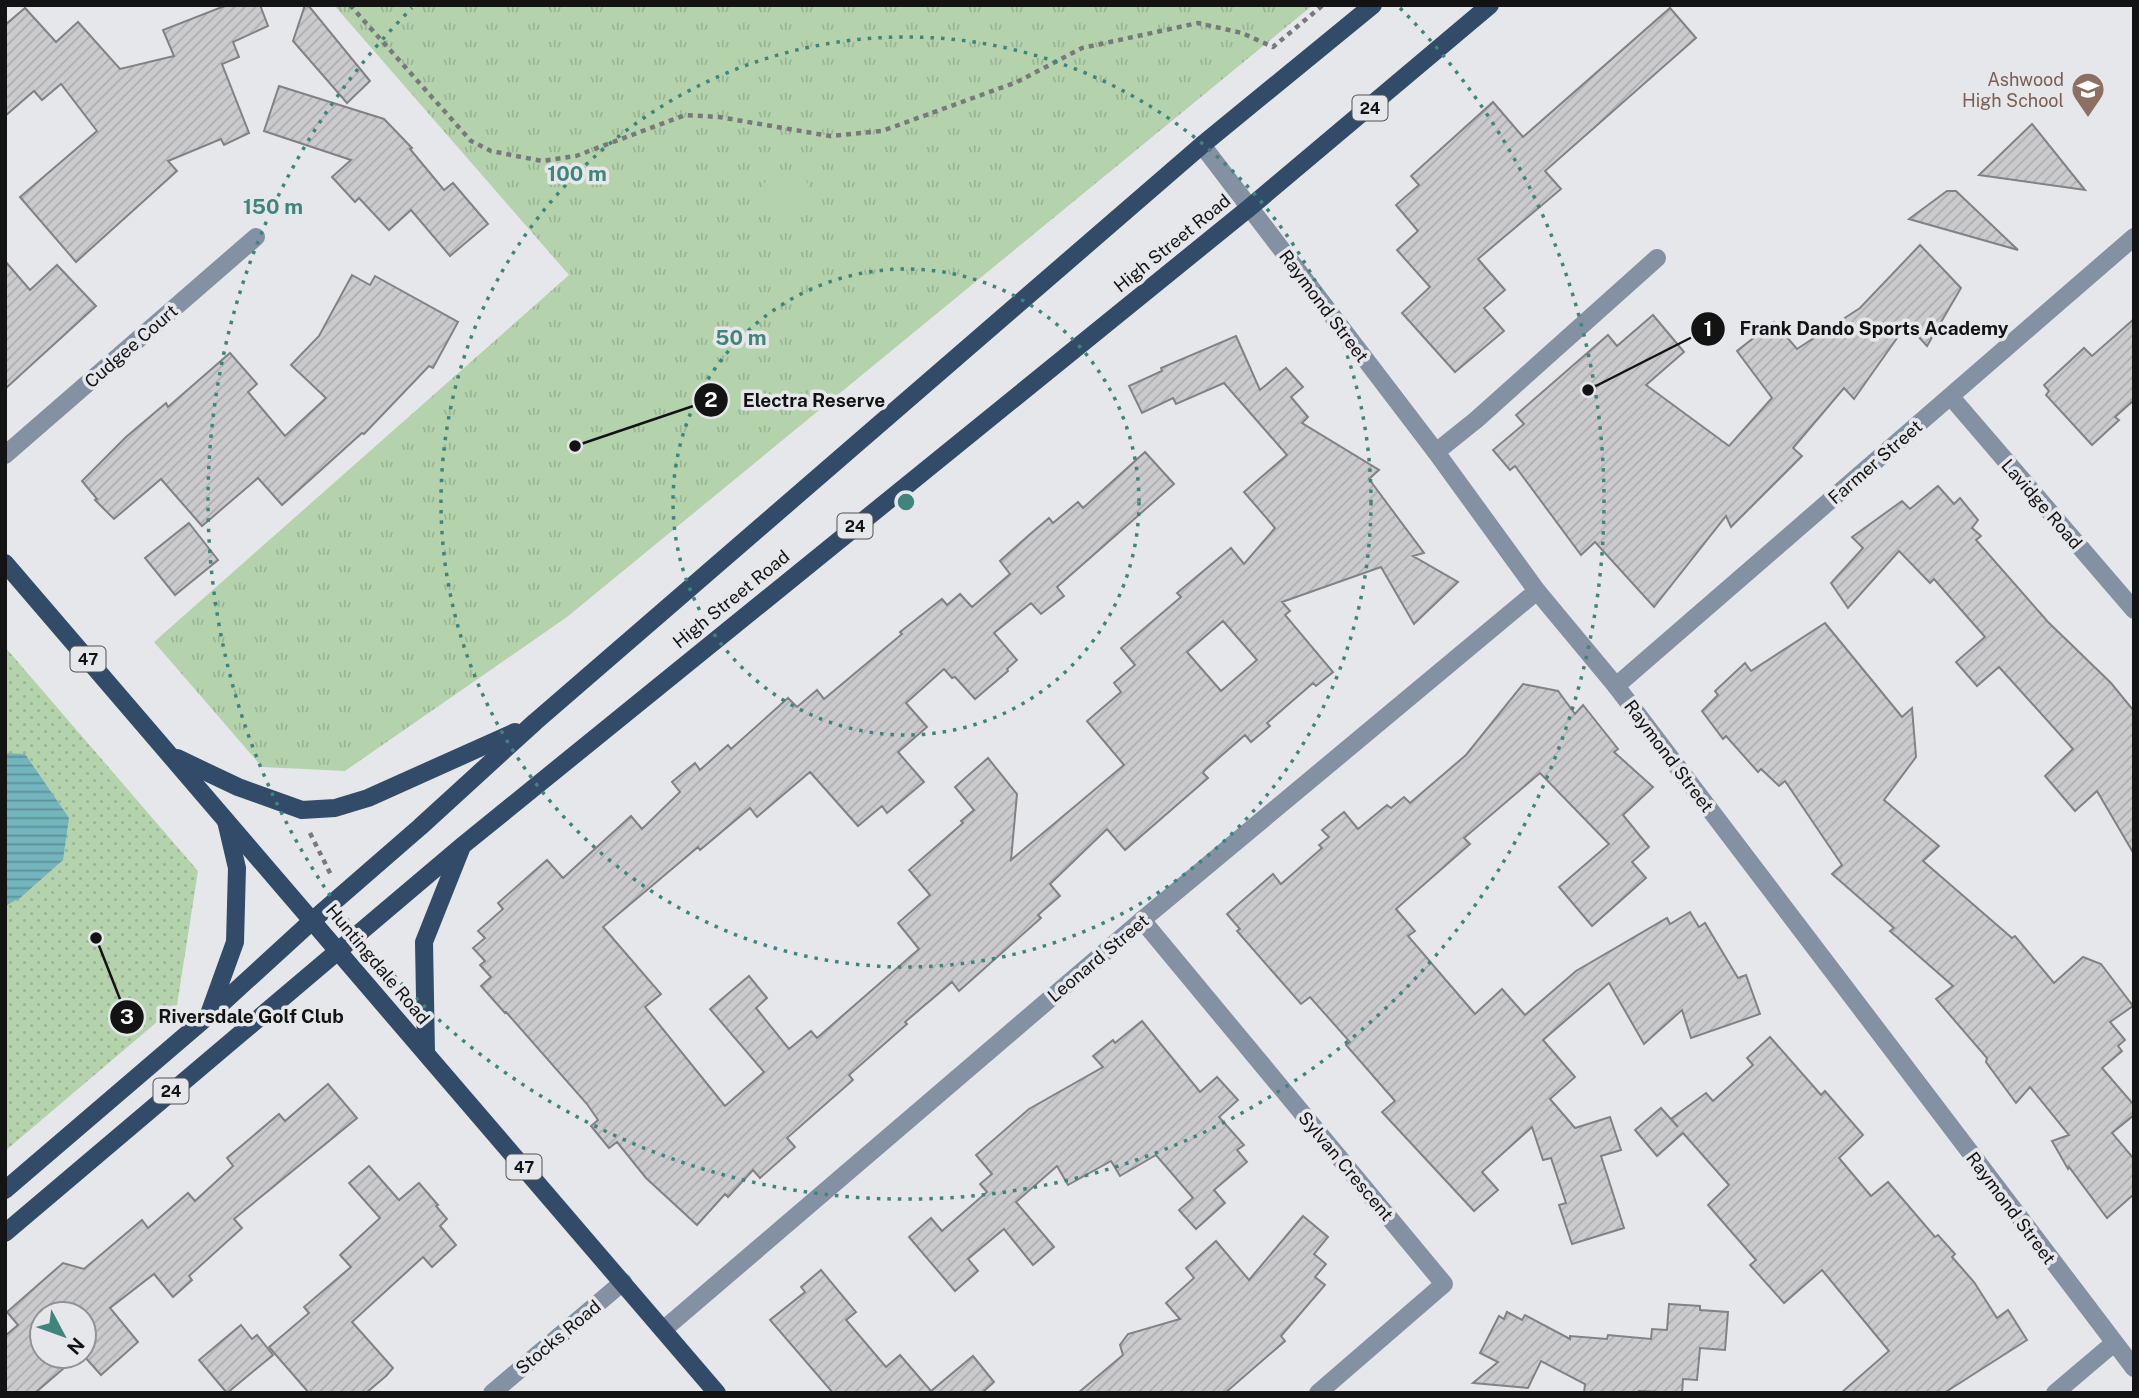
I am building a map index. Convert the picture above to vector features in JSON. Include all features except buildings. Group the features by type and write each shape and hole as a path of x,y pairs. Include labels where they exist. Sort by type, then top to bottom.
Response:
{"main road":[{"name":"High Street Road","path":"5,1190 207,1017 535,722 1202,145 1373,5"},
{"name":"High Street Road","path":"5,1233 462,846 1249,208 1490,5"},
{"name":"Huntingdale Road","path":"5,563 717,1393"},
{"path":"171,755 238,787 302,810 335,808 368,798 436,769 535,722"},
{"path":"207,1017 235,942 237,868 226,818"},
{"path":"426,1052 424,942 462,846"}],"street":[{"name":"Raymond Street","path":"1202,145 1436,452 1537,591 1616,686 2134,1368"},
{"name":"Cudgee Court","path":"5,455 256,237"},
{"name":"Farmer Street","path":"1616,686 2134,237"},
{"path":"1436,452 1476,420 1657,258"},
{"name":"Lavidge Road","path":"1951,397 2134,610"},
{"name":"Leonard Street","path":"663,1330 1142,920 1537,591"},
{"name":"Sylvan Crescent","path":"1142,920 1444,1284 1318,1393"},
{"name":"Stocks Road","path":"492,1393 623,1282"},
{"path":"2056,1393 2114,1343"}],"path":[{"path":"350,5 471,141 491,151 542,161 576,156 685,116 719,117 830,136 882,131 1017,82 1082,48 1108,42 1198,23 1242,33 1273,47 1323,5"},
{"path":"308,829 333,878"}],"green space":[{"path":"334,5 1313,5 567,617 345,771 262,767 154,642 569,275"},
{"path":"803,170 810,192 801,213 761,205 758,191 767,180"},
{"path":"5,647 198,871 177,1005 5,1151"}],"water":[{"path":"5,753 25,754 69,818 63,860 20,898 5,906"}],"place":[{"name":"Ashwood High School","path":"2088,119"},
{"name":"Frank Dando Sports Academy","path":"1588,390"},
{"name":"Electra Reserve","path":"575,446"},
{"name":"Riversdale Golf Club","path":"96,938"}]}
